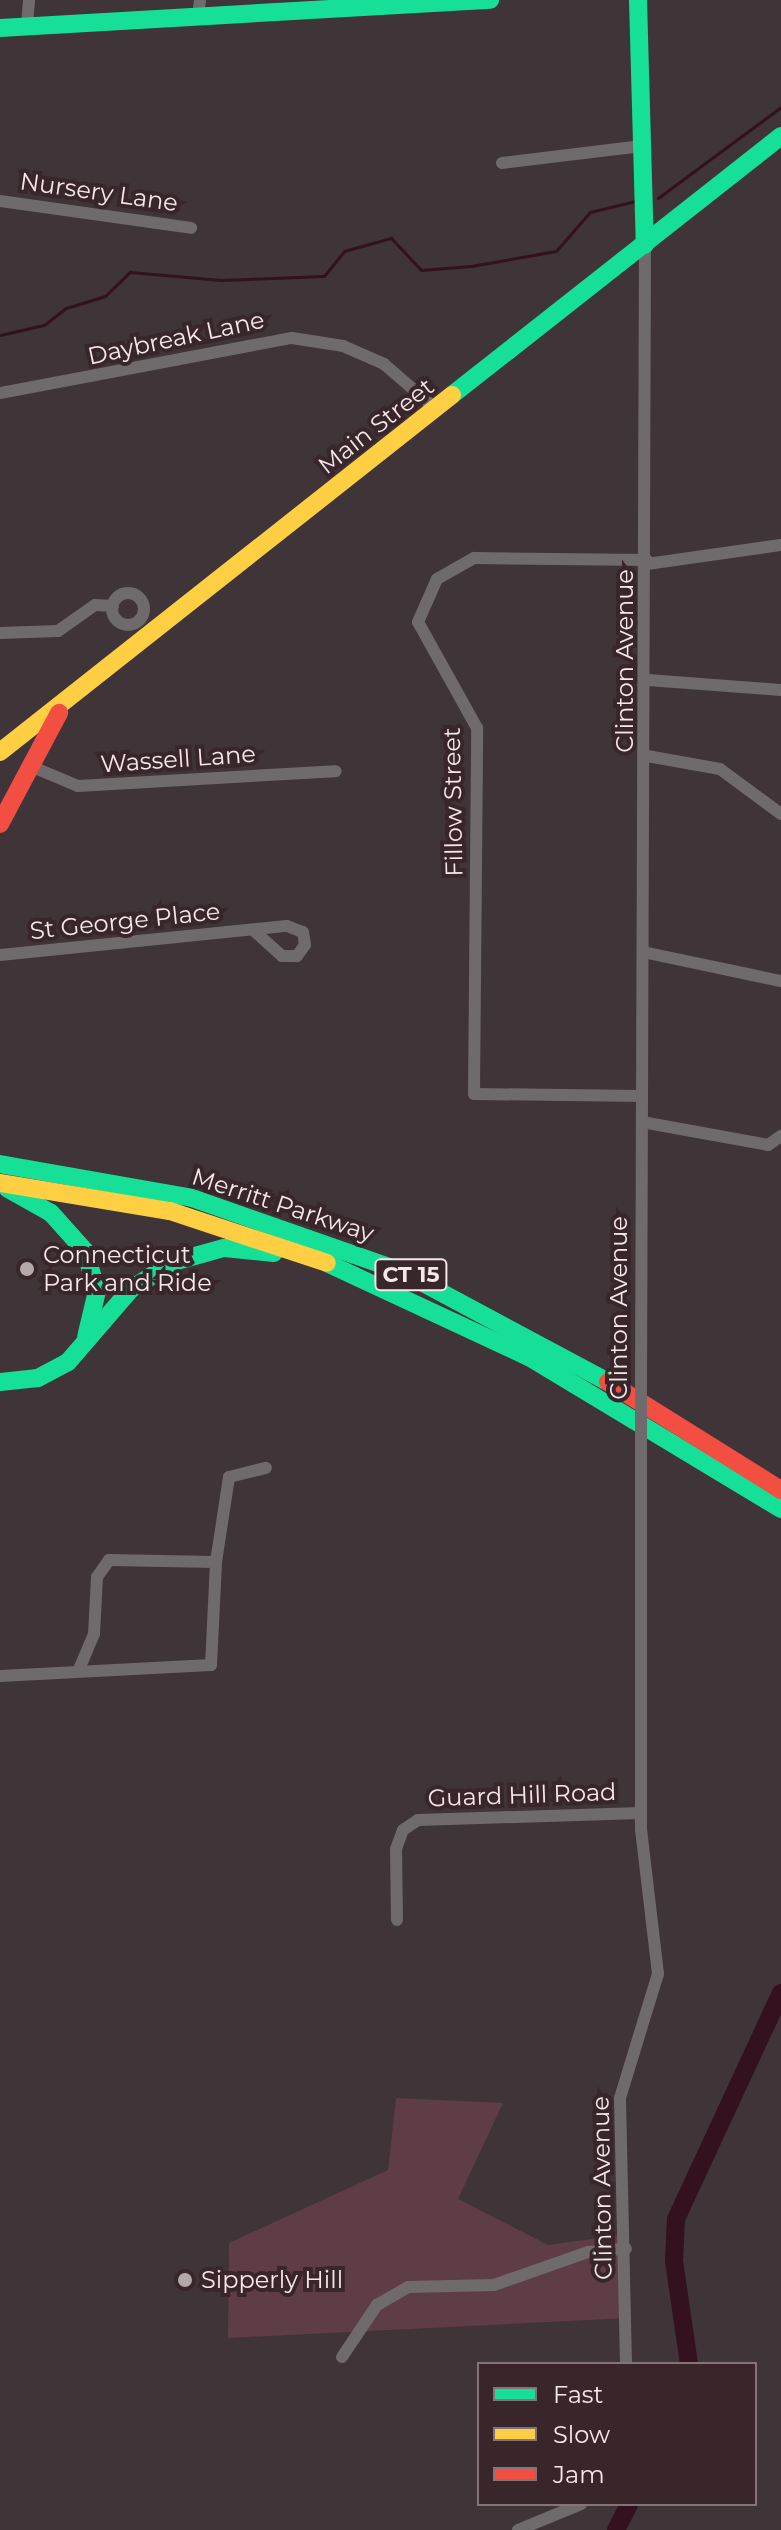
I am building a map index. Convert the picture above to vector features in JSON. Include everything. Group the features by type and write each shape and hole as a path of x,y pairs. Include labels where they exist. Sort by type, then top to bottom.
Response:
{"main road":[{"path":"0,28 199,8 490,0"},
{"path":"638,0 645,245"},
{"name":"Main Street","path":"0,752 781,136"},
{"path":"0,824 28,765 65,703"},
{"name":"Merritt Parkway","path":"0,1164 192,1198 401,1271 526,1332 781,1490"},
{"path":"0,1184 51,1213 85,1251 97,1291 81,1348"},
{"name":"Merritt Parkway","path":"0,1184 210,1222 417,1299 567,1379 781,1509"},
{"path":"0,1382 48,1374 81,1348 155,1271 224,1248 282,1254 417,1299"}],"street":[{"path":"27,24 29,0"},
{"path":"502,163 642,146"},
{"name":"Nursery Lane","path":"0,201 191,228"},
{"name":"Clinton Avenue","path":"626,2362 621,2090 658,1980 641,1813 642,1096 648,680 645,245"},
{"name":"Daybreak Lane","path":"0,393 292,338 343,346 384,364 436,409"},
{"path":"647,562 781,545"},
{"name":"Fillow Street","path":"642,1096 474,1094 477,728 418,622 437,579 474,558 647,562"},
{"path":"0,633 58,631 95,605 113,606"},
{"path":"648,680 781,690"},
{"path":"647,756 720,769 781,814"},
{"name":"Wassell Lane","path":"28,765 78,786 336,771"},
{"name":"St George Place","path":"0,955 255,932"},
{"path":"643,952 781,981"},
{"path":"642,1122 768,1145 781,1136"},
{"path":"0,1676 211,1665 216,1562 229,1477 266,1468"},
{"path":"79,1670 94,1634 97,1577 109,1560 216,1562"},
{"name":"Guard Hill Road","path":"397,1920 396,1849 403,1830 418,1820 641,1813"},
{"path":"342,2357 377,2305 408,2287 494,2285 588,2252 626,2249"},
{"path":"518,2530 576,2506"}],"shaded area":[{"path":"396,2098 503,2103 458,2199 548,2245 628,2234 629,2318 228,2338 229,2243 388,2170"}],"waterway":[{"path":"658,198 781,107"},
{"path":"0,335 44,325 66,308 105,296 130,272 221,280 324,276 344,251 391,238 421,270 471,266 556,251 590,212 635,201"},
{"path":"689,2362 674,2261 676,2219 781,1993"},
{"path":"616,2530 628,2506"}],"traffic: fast":[{"path":"0,28 490,0"},
{"path":"638,0 645,245"},
{"path":"452,395 781,136"},
{"path":"0,1164 192,1198 401,1271 608,1382"},
{"path":"8,1189 51,1213 85,1251 97,1291 86,1337"},
{"path":"0,1382 38,1378 68,1362 131,1289 173,1262 224,1248 274,1253"},
{"path":"327,1263 529,1357 781,1509"}],"traffic: slow":[{"path":"0,752 452,395"},
{"path":"0,1183 170,1211 327,1263"}],"traffic: jam":[{"path":"0,824 59,713"},
{"path":"608,1382 781,1490"}],"place":[{"name":"Connecticut Park and Ride","path":"27,1269"},
{"name":"Sipperly Hill","path":"185,2280"}]}
